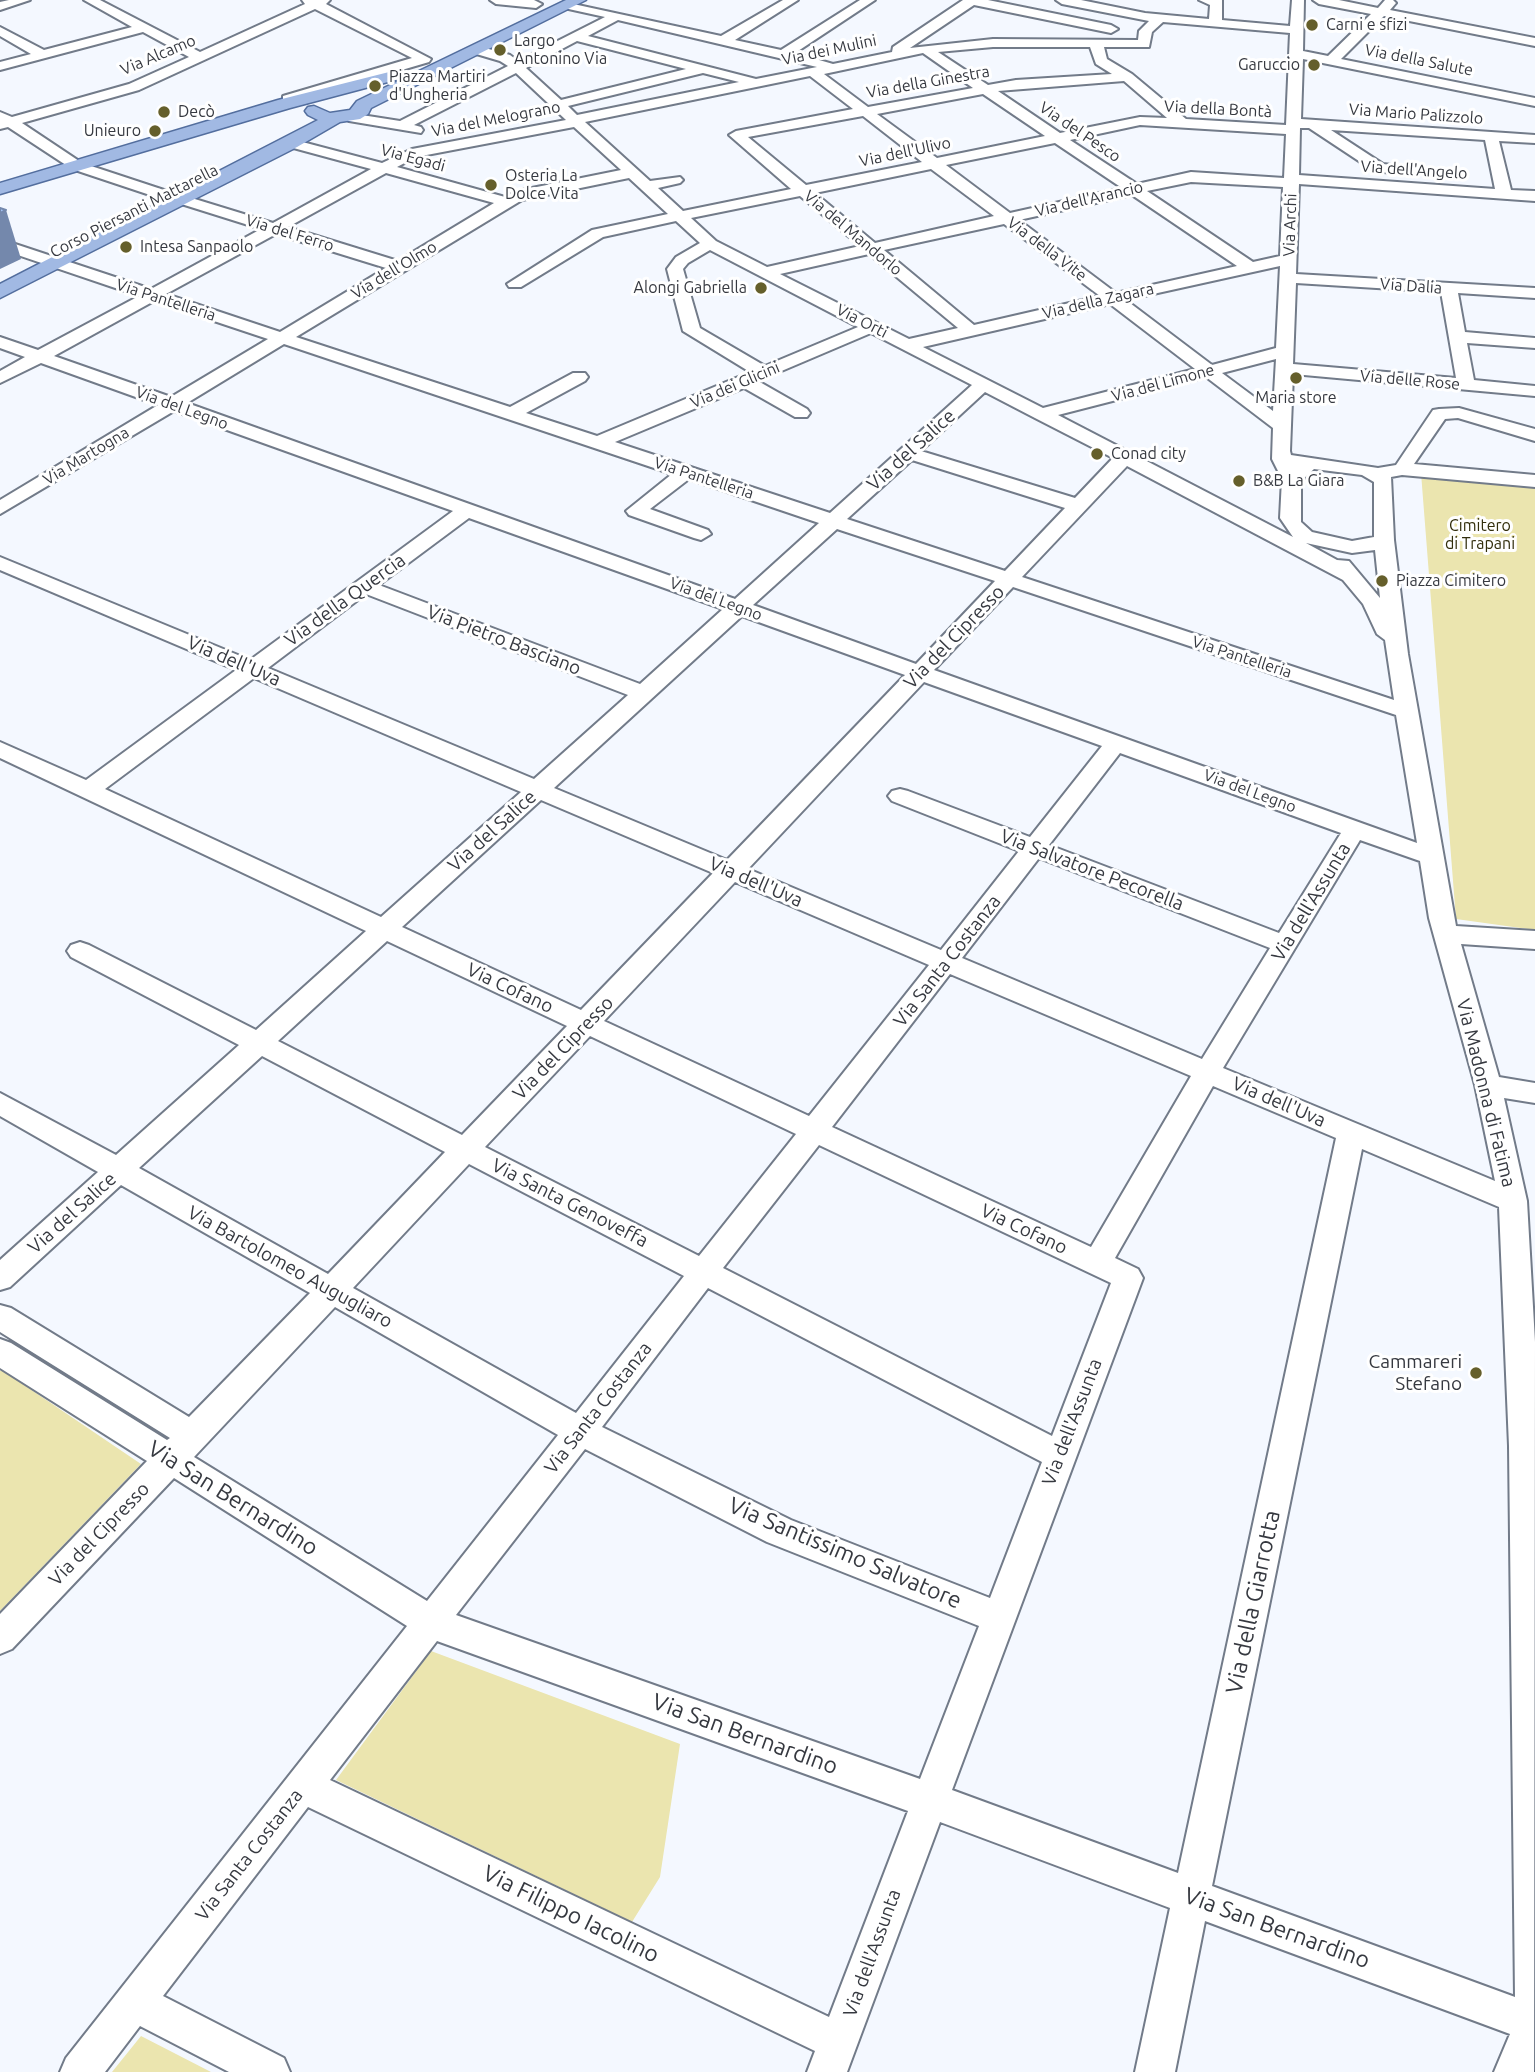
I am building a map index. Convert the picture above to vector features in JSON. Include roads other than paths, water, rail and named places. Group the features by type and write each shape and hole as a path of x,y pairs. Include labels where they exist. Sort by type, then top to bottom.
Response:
{"main road":[{"path":"288,145 323,105 362,92 539,2"},
{"path":"288,145 573,2"},
{"path":"0,189 280,105 397,75"},
{"path":"280,105 323,105 353,100 352,115"},
{"path":"323,105 321,116 352,115"},
{"name":"Corso Piersanti Mattarella","path":"0,292 48,261 172,197 288,145"},
{"name":"Corso Piersanti Mattarella","path":"0,279 48,261"}],"street":[{"path":"0,6 24,0"},
{"path":"90,0 200,57"},
{"path":"496,0 539,2"},
{"path":"723,41 793,0"},
{"path":"783,54 869,0"},
{"path":"916,47 971,0 1145,36 1146,31 1159,19"},
{"path":"993,43 1053,0"},
{"path":"1062,0 1159,19 1297,30"},
{"name":"Via Archi","path":"1281,455 1298,0"},
{"path":"1319,0 1535,42"},
{"path":"1331,61 1393,0"},
{"path":"316,1 430,57"},
{"name":"Via Alcamo","path":"3,120 134,87 316,1"},
{"path":"1211,1 1216,23"},
{"path":"573,2 617,16 836,67"},
{"path":"401,126 617,16"},
{"path":"0,66 144,28"},
{"path":"0,32 43,55"},
{"path":"628,50 650,36"},
{"name":"Via dei Mulini","path":"574,121 813,72 916,47 1081,41 1144,44 1145,36"},
{"path":"576,37 758,83"},
{"path":"1096,43 1101,61 1127,77 1184,125"},
{"name":"Via del Pesco","path":"916,47 986,90 1250,267"},
{"name":"Via Orti","path":"478,50 505,58 517,67 710,244 1246,519"},
{"name":"Via della Salute","path":"1296,54 1535,102"},
{"path":"280,105 285,100 430,57"},
{"path":"557,105 703,69"},
{"name":"Via della Vite","path":"813,72 1282,426"},
{"name":"Via della Ginestra","path":"736,135 1016,84 1127,77"},
{"path":"352,115 442,137"},
{"name":"Via del Ferro","path":"3,120 77,166 400,267"},
{"name":"Via del Melograno","path":"384,168 412,153 574,121"},
{"name":"Via della Bontà","path":"1140,121 1184,125 1294,127"},
{"name":"Via dell'Ulivo","path":"678,217 1140,121"},
{"path":"1312,124 1379,168 1433,172"},
{"name":"Via Mario Palizzolo","path":"1294,127 1312,124 1535,139"},
{"name":"Via del Mandorlo","path":"736,135 970,330"},
{"path":"1492,136 1493,177 1504,194"},
{"path":"412,153 442,137"},
{"name":"Via Egadi","path":"288,145 508,202"},
{"path":"0,378 384,168"},
{"name":"Via dell'Olmo","path":"173,404 517,196 630,173"},
{"name":"Via dell'Arancio","path":"766,272 1191,177 1292,181"},
{"path":"645,187 675,180"},
{"name":"Via dell'Angelo","path":"1292,181 1535,196"},
{"path":"515,284 598,233 678,217"},
{"name":"Via Pantelleria","path":"0,244 1408,712"},
{"path":"710,244 682,260 675,269 692,331 764,373"},
{"name":"Via della Zagara","path":"907,345 1289,258"},
{"name":"Via Dalia","path":"1288,278 1535,293"},
{"path":"1449,288 1466,385"},
{"name":"Via dei Glicini","path":"597,443 872,327"},
{"path":"1458,337 1535,343"},
{"name":"Via del Legno","path":"0,342 1432,857"},
{"name":"Via del Limone","path":"1041,414 1209,371 1285,359"},
{"name":"Via delle Rose","path":"1285,359 1466,385 1535,391"},
{"path":"511,414 579,377"},
{"path":"745,381 801,413"},
{"name":"Via del Salice","path":"0,1278 983,385"},
{"name":"Via Martogna","path":"0,508 173,404"},
{"path":"1409,468 1440,414 1459,413 1535,435"},
{"path":"908,453 1079,506"},
{"path":"1281,455 1377,474 1409,468 1535,481"},
{"path":"1281,455 1292,479 1292,524 1330,552 1352,576 1373,603 1396,654"},
{"name":"Via del Cipresso","path":"0,1638 1125,457"},
{"path":"1292,479 1301,471 1321,463"},
{"path":"686,472 636,512 701,534"},
{"path":"1377,474 1384,480 1384,540 1396,654"},
{"name":"Via della Quercia","path":"88,790 467,510"},
{"path":"1246,519 1310,539 1352,547 1384,540"},
{"path":"1246,519 1352,576"},
{"name":"Via dell'Uva","path":"0,563 1513,1201"},
{"name":"Via Pietro Basciano","path":"364,586 644,693"},
{"name":"Via Madonna di Fatima","path":"1396,654 1445,934 1488,1085 1513,1201 1530,1449 1535,2024"},
{"name":"Via Santa Costanza","path":"80,2072 1116,743"},
{"name":"Via Cofano","path":"0,749 1097,1263"},
{"name":"Via Salvatore Pecorella","path":"900,796 1284,944"},
{"name":"Via dell'Assunta","path":"833,2057 1128,1278 1097,1263 1207,1072 1355,829"},
{"path":"1445,934 1535,940"},
{"name":"Via Santa Genoveffa","path":"80,951 1059,1455"},
{"path":"1488,1085 1535,1093"},
{"name":"Via Bartolomeo Augugliaro","path":"0,1103 580,1430"},
{"name":"Via della Giarrotta","path":"1155,2072 1351,1133"},
{"name":"Via San Bernardino","path":"0,1317 430,1622 929,1800 1535,2024"},
{"name":"Via San Bernardino","path":"0,1352 182,1448"},
{"name":"Via Santissimo Salvatore","path":"580,1430 779,1531 998,1617"},
{"name":"Via Filippo Iacolino","path":"303,1786 833,2057"},
{"path":"135,2002 270,2072"},
{"path":"1514,2072 1535,2024"}],"place":[{"name":"Carni e sfizi","path":"1312,25"},
{"name":"Largo Antonino Via","path":"500,50"},
{"name":"Garuccio","path":"1314,65"},
{"name":"Piazza Martiri d'Ungheria","path":"375,86"},
{"name":"Decò","path":"164,112"},
{"name":"Unieuro","path":"155,131"},
{"name":"Osteria La Dolce Vita","path":"491,185"},
{"name":"Intesa Sanpaolo","path":"126,247"},
{"name":"Alongi Gabriella","path":"761,288"},
{"name":"Maria store","path":"1296,378"},
{"name":"Conad city","path":"1097,454"},
{"name":"B&B La Giara","path":"1239,481"},
{"name":"Piazza Cimitero","path":"1382,581"},
{"name":"Cammareri Stefano","path":"1476,1373"}],"park label":[{"name":"Cimitero di Trapani","path":"1480,535"}]}
